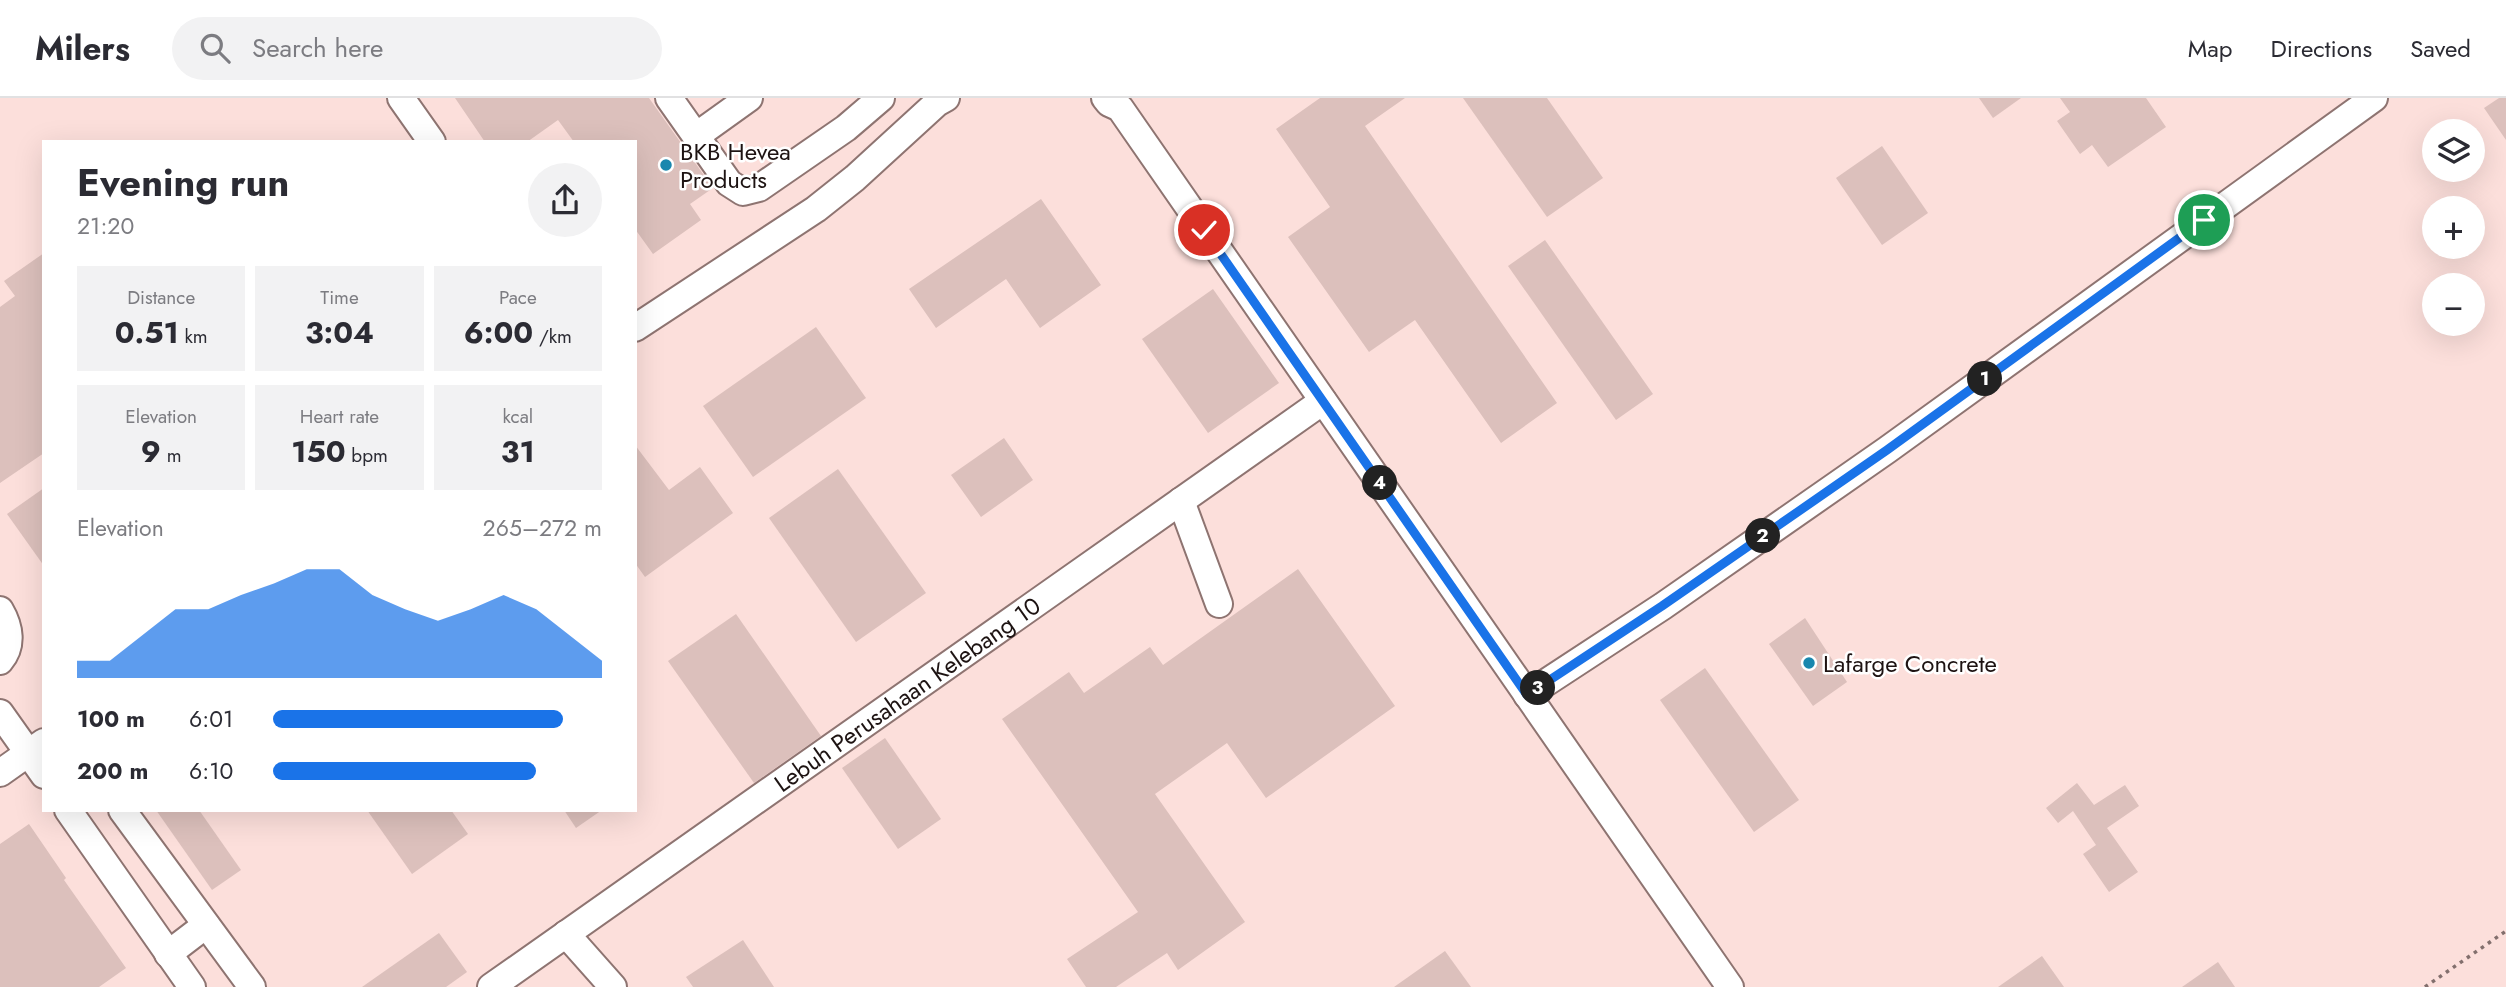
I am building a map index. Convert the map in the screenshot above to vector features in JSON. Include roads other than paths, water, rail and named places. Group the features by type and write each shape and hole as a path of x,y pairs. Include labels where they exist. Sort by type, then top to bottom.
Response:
{"street":[{"path":"401,98 431,140"},
{"path":"669,98 729,183 743,192 751,191 846,128 881,98"},
{"path":"696,136 749,98"},
{"path":"1527,695 1662,606 1887,450 2374,98"},
{"path":"637,327 816,209 855,178 941,100"},
{"path":"1116,101 1730,987"},
{"name":"Lebuh Perusahaan Kelebang 10","path":"491,987 1323,401"},
{"path":"1181,501 1219,604"},
{"path":"0,610 8,631 9,644 0,661"},
{"path":"0,713 36,748 42,768"},
{"path":"0,773 36,748"},
{"path":"69,812 192,987"},
{"path":"123,812 252,987"},
{"path":"168,954 206,925"},
{"path":"566,934 613,987"}],"place":[{"name":"BKB Hevea Products","path":"666,165"},
{"name":"Lafarge Concrete","path":"1809,663"}]}
